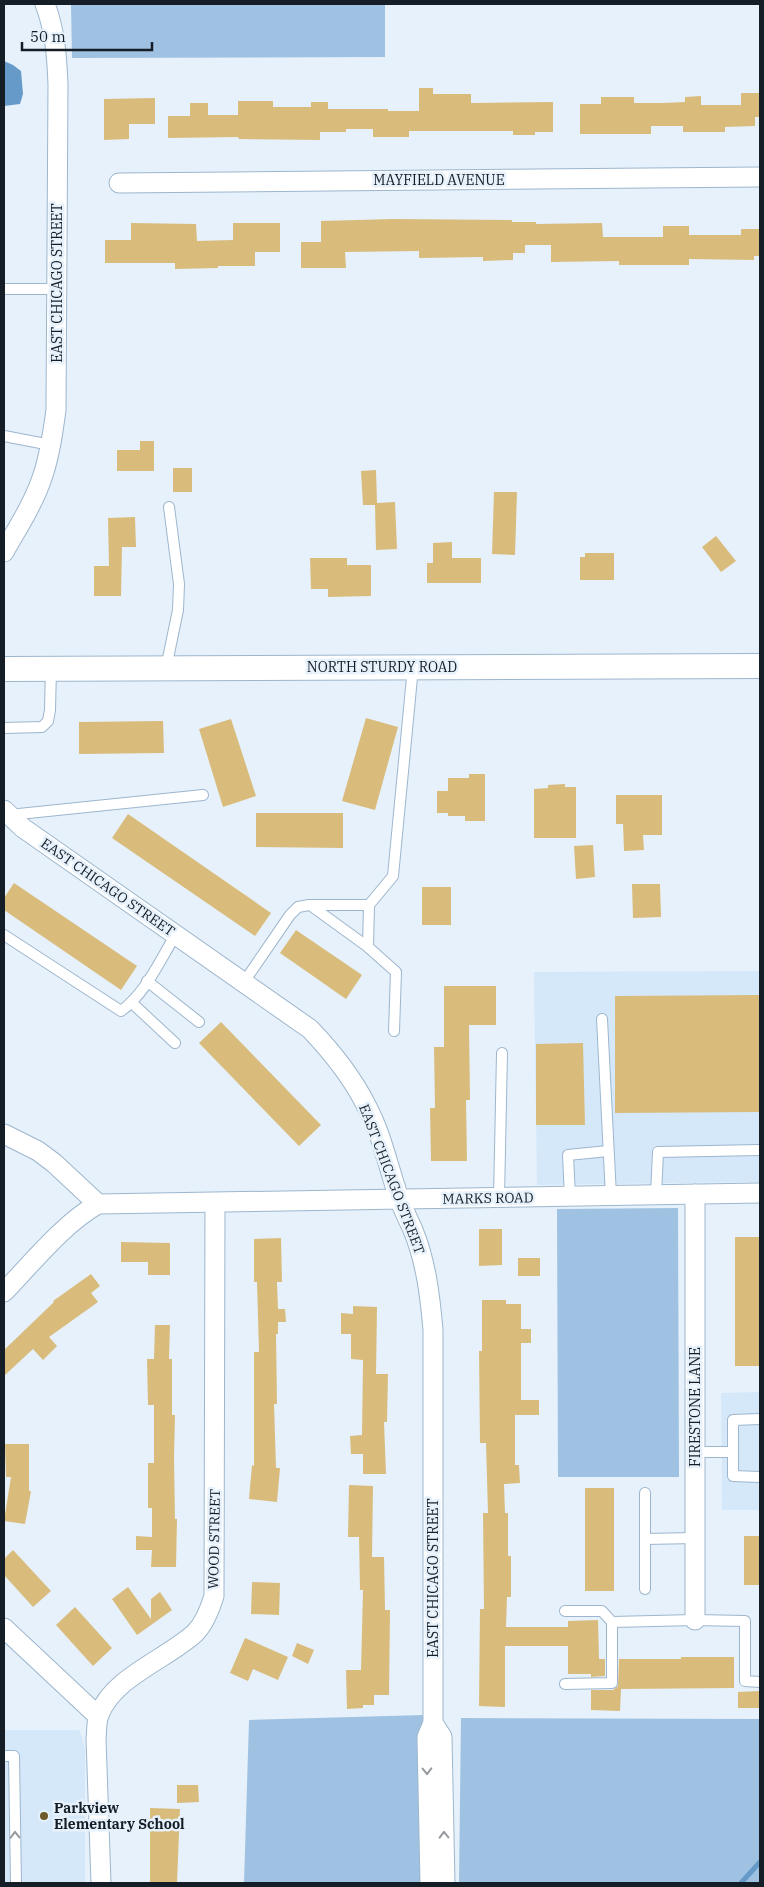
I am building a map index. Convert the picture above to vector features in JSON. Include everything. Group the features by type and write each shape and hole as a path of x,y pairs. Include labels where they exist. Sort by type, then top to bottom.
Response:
{"street":[{"name":"EAST CHICAGO STREET","path":"4,552 35,496 51,445 56,410 58,85 56,48 50,17 45,4"},
{"name":"MAYFIELD AVENUE","path":"119,183 760,177"},
{"name":"NORTH STURDY ROAD","path":"4,669 760,666"},
{"name":"EAST CHICAGO STREET","path":"6,813 23,828 310,1029 338,1060 366,1106 384,1148 399,1200 413,1231 424,1264 430,1292 433,1330 433,1723 426,1737 430,1883"},
{"path":"4,1134 38,1151 54,1163 98,1204 83,1212 70,1224 4,1292"},
{"name":"MARKS ROAD","path":"98,1204 760,1193"},
{"name":"FIRESTONE LANE","path":"695,1194 695,1620"},
{"name":"WOOD STREET","path":"101,1883 96,1738 98,1716 107,1699 122,1685 195,1633 207,1617 214,1596 215,1203"},
{"path":"4,1628 98,1716"},
{"name":"EAST CHICAGO STREET","path":"433,1723 442,1737 445,1883"}],"lane":[{"path":"4,289 57,289"},
{"path":"4,436 51,445"},
{"path":"166,668 178,610 179,584 169,507"},
{"path":"368,947 369,905 393,876 413,667"},
{"path":"4,728 42,727 48,721 50,710 50,668"},
{"path":"6,813 203,795"},
{"path":"244,982 290,915 298,907 310,905 369,905"},
{"path":"310,905 368,947 396,972 394,1031"},
{"path":"4,934 122,1011 132,1003 176,934"},
{"path":"146,981 199,1022"},
{"path":"132,1003 174,1043"},
{"path":"602,1019 610,1196"},
{"path":"499,1198 502,1052"},
{"path":"656,1195 658,1152 760,1150"},
{"path":"570,1197 568,1155 608,1151"},
{"path":"760,1419 733,1420 732,1452 732,1476 760,1477"},
{"path":"695,1452 732,1452"},
{"path":"645,1493 645,1589"},
{"path":"645,1539 695,1538"},
{"path":"565,1611 602,1611 612,1622 612,1683 565,1684"},
{"path":"612,1622 745,1621 746,1681 760,1682"},
{"path":"4,1756 14,1756 16,1883"}],"shaded area":[{"path":"71,4 385,4 385,57 72,58"},
{"path":"4,61 21,71 23,94 20,104 4,106"},
{"path":"760,971 760,1182 537,1185 534,972"},
{"path":"678,1208 679,1477 558,1477 557,1209"},
{"path":"760,1392 760,1510 722,1510 721,1393"},
{"path":"424,1715 419,1733 421,1882 244,1883 249,1720"},
{"path":"461,1718 760,1719 760,1883 459,1883"},
{"name":"Parkview Elementary School","path":"4,1730 79,1730 85,1749 85,1883 4,1883"}],"building":[{"path":"419,88 433,88 433,94 471,94 471,103 553,102 553,132 535,132 535,135 513,135 513,131 409,131 409,137 373,137 373,129 346,129 346,132 320,132 320,140 239,139 238,137 168,138 168,116 190,116 190,103 208,103 208,115 238,115 238,101 273,101 273,107 311,107 311,102 328,102 328,109 419,111"},
{"path":"741,93 760,93 760,117 755,117 755,126 725,127 725,132 683,132 683,126 651,126 651,134 580,134 580,104 601,104 601,97 634,97 634,103 663,103 685,102 685,97 701,96 701,105 741,105"},
{"path":"155,98 155,124 129,124 129,139 104,140 104,99"},
{"path":"393,219 512,220 512,222 536,222 536,224 602,223 603,237 663,237 663,226 689,226 689,235 741,235 741,229 760,229 760,256 754,256 754,260 689,259 689,265 619,265 619,261 551,262 551,245 525,245 525,253 513,253 513,260 483,261 483,257 419,258 419,251 345,252 346,268 301,268 301,242 321,242 321,221"},
{"path":"131,223 196,224 197,241 233,240 233,223 280,223 280,252 255,252 255,266 175,269 175,263 105,263 105,240 131,240"},
{"path":"140,441 154,441 154,471 117,471 117,450 140,450"},
{"path":"173,468 192,468 192,492 173,492"},
{"path":"376,470 377,503 395,502 397,549 376,550 375,505 363,505 361,471"},
{"path":"494,492 517,492 515,555 492,554"},
{"path":"135,517 136,547 122,547 121,596 94,596 94,566 109,566 108,518"},
{"path":"716,536 736,561 721,572 702,547"},
{"path":"452,542 452,558 481,558 481,583 427,583 427,563 433,563 433,543"},
{"path":"585,553 614,553 614,580 580,580 580,557 585,557"},
{"path":"310,558 347,558 347,565 371,565 371,596 328,597 328,589 311,589"},
{"path":"366,718 398,727 375,810 342,801"},
{"path":"231,719 256,796 223,807 199,729"},
{"path":"163,721 164,753 79,754 79,722"},
{"path":"469,774 485,774 485,821 465,821 465,816 448,816 448,813 437,813 437,791 448,791 448,778 469,778"},
{"path":"565,784 565,787 576,787 576,838 534,838 534,789 548,788 548,785"},
{"path":"616,795 662,795 662,835 643,835 644,850 624,851 623,824 616,824"},
{"path":"256,813 343,813 343,848 256,847"},
{"path":"128,814 271,913 255,936 112,838"},
{"path":"593,845 595,877 576,879 574,846"},
{"path":"14,883 137,966 121,990 4,910 4,898"},
{"path":"632,884 660,884 661,917 633,918"},
{"path":"422,887 451,887 451,925 422,925"},
{"path":"296,930 362,975 346,999 280,953"},
{"path":"444,986 496,986 496,1025 469,1025 470,1100 466,1100 467,1161 431,1161 430,1108 435,1108 434,1047 444,1047"},
{"path":"760,995 760,1112 615,1113 615,996"},
{"path":"221,1022 321,1125 299,1146 199,1043"},
{"path":"583,1043 585,1125 536,1125 536,1044"},
{"path":"479,1229 502,1229 502,1265 479,1266"},
{"path":"735,1237 760,1237 760,1366 735,1366"},
{"path":"281,1238 282,1282 277,1282 278,1309 285,1309 286,1322 278,1322 278,1334 276,1334 277,1404 274,1404 276,1468 280,1468 277,1502 249,1499 252,1465 254,1466 254,1352 259,1352 257,1282 254,1282 254,1239"},
{"path":"121,1242 170,1243 170,1275 148,1275 148,1262 121,1262"},
{"path":"518,1258 540,1258 540,1276 518,1276"},
{"path":"91,1274 100,1286 91,1293 98,1302 49,1337 57,1346 43,1360 33,1349 4,1376 4,1350 53,1301"},
{"path":"482,1300 506,1300 506,1304 521,1304 521,1329 531,1329 531,1343 521,1343 521,1400 539,1400 539,1415 515,1415 515,1465 519,1465 520,1483 504,1484 505,1513 508,1513 508,1556 511,1556 511,1597 507,1597 506,1627 568,1627 568,1621 598,1620 599,1659 605,1659 605,1676 591,1677 591,1674 568,1674 568,1646 505,1646 505,1707 479,1706 480,1609 484,1609 483,1513 488,1513 486,1443 480,1443 479,1351 482,1351"},
{"path":"353,1306 377,1307 376,1374 388,1374 387,1422 384,1422 386,1474 363,1474 363,1454 351,1454 350,1436 362,1435 363,1360 351,1359 351,1334 341,1334 341,1313 353,1314"},
{"path":"155,1325 170,1325 169,1359 172,1359 172,1415 175,1415 176,1567 151,1567 152,1550 136,1550 136,1536 152,1537 152,1508 148,1508 148,1463 154,1463 154,1405 148,1405 147,1359 154,1359"},
{"path":"5,1444 29,1444 29,1491 31,1491 25,1524 4,1521 11,1477 6,1477"},
{"path":"349,1485 373,1486 372,1557 384,1557 385,1610 390,1610 389,1695 374,1695 374,1705 363,1705 363,1708 347,1709 346,1670 361,1670 363,1590 360,1590 359,1537 348,1537"},
{"path":"585,1488 614,1488 614,1591 585,1591"},
{"path":"744,1536 760,1536 760,1585 744,1585"},
{"path":"13,1550 51,1591 33,1607 4,1575 4,1559"},
{"path":"252,1582 280,1583 279,1615 251,1614"},
{"path":"128,1587 151,1619 151,1599 160,1592 172,1610 137,1635 112,1599"},
{"path":"75,1607 112,1648 93,1666 56,1625"},
{"path":"245,1638 288,1657 278,1680 253,1669 248,1681 230,1673"},
{"path":"297,1643 314,1650 308,1664 292,1656"},
{"path":"681,1657 734,1657 734,1688 621,1689 620,1711 591,1710 591,1690 613,1690 618,1686 619,1659 681,1659"},
{"path":"760,1691 760,1708 738,1708 738,1692"},
{"path":"177,1785 198,1785 199,1802 177,1803"},
{"path":"150,1808 180,1809 177,1883 150,1883"}],"waterway":[{"path":"741,1883 760,1862"}],"place":[{"name":"Parkview Elementary School","path":"44,1816"}]}
